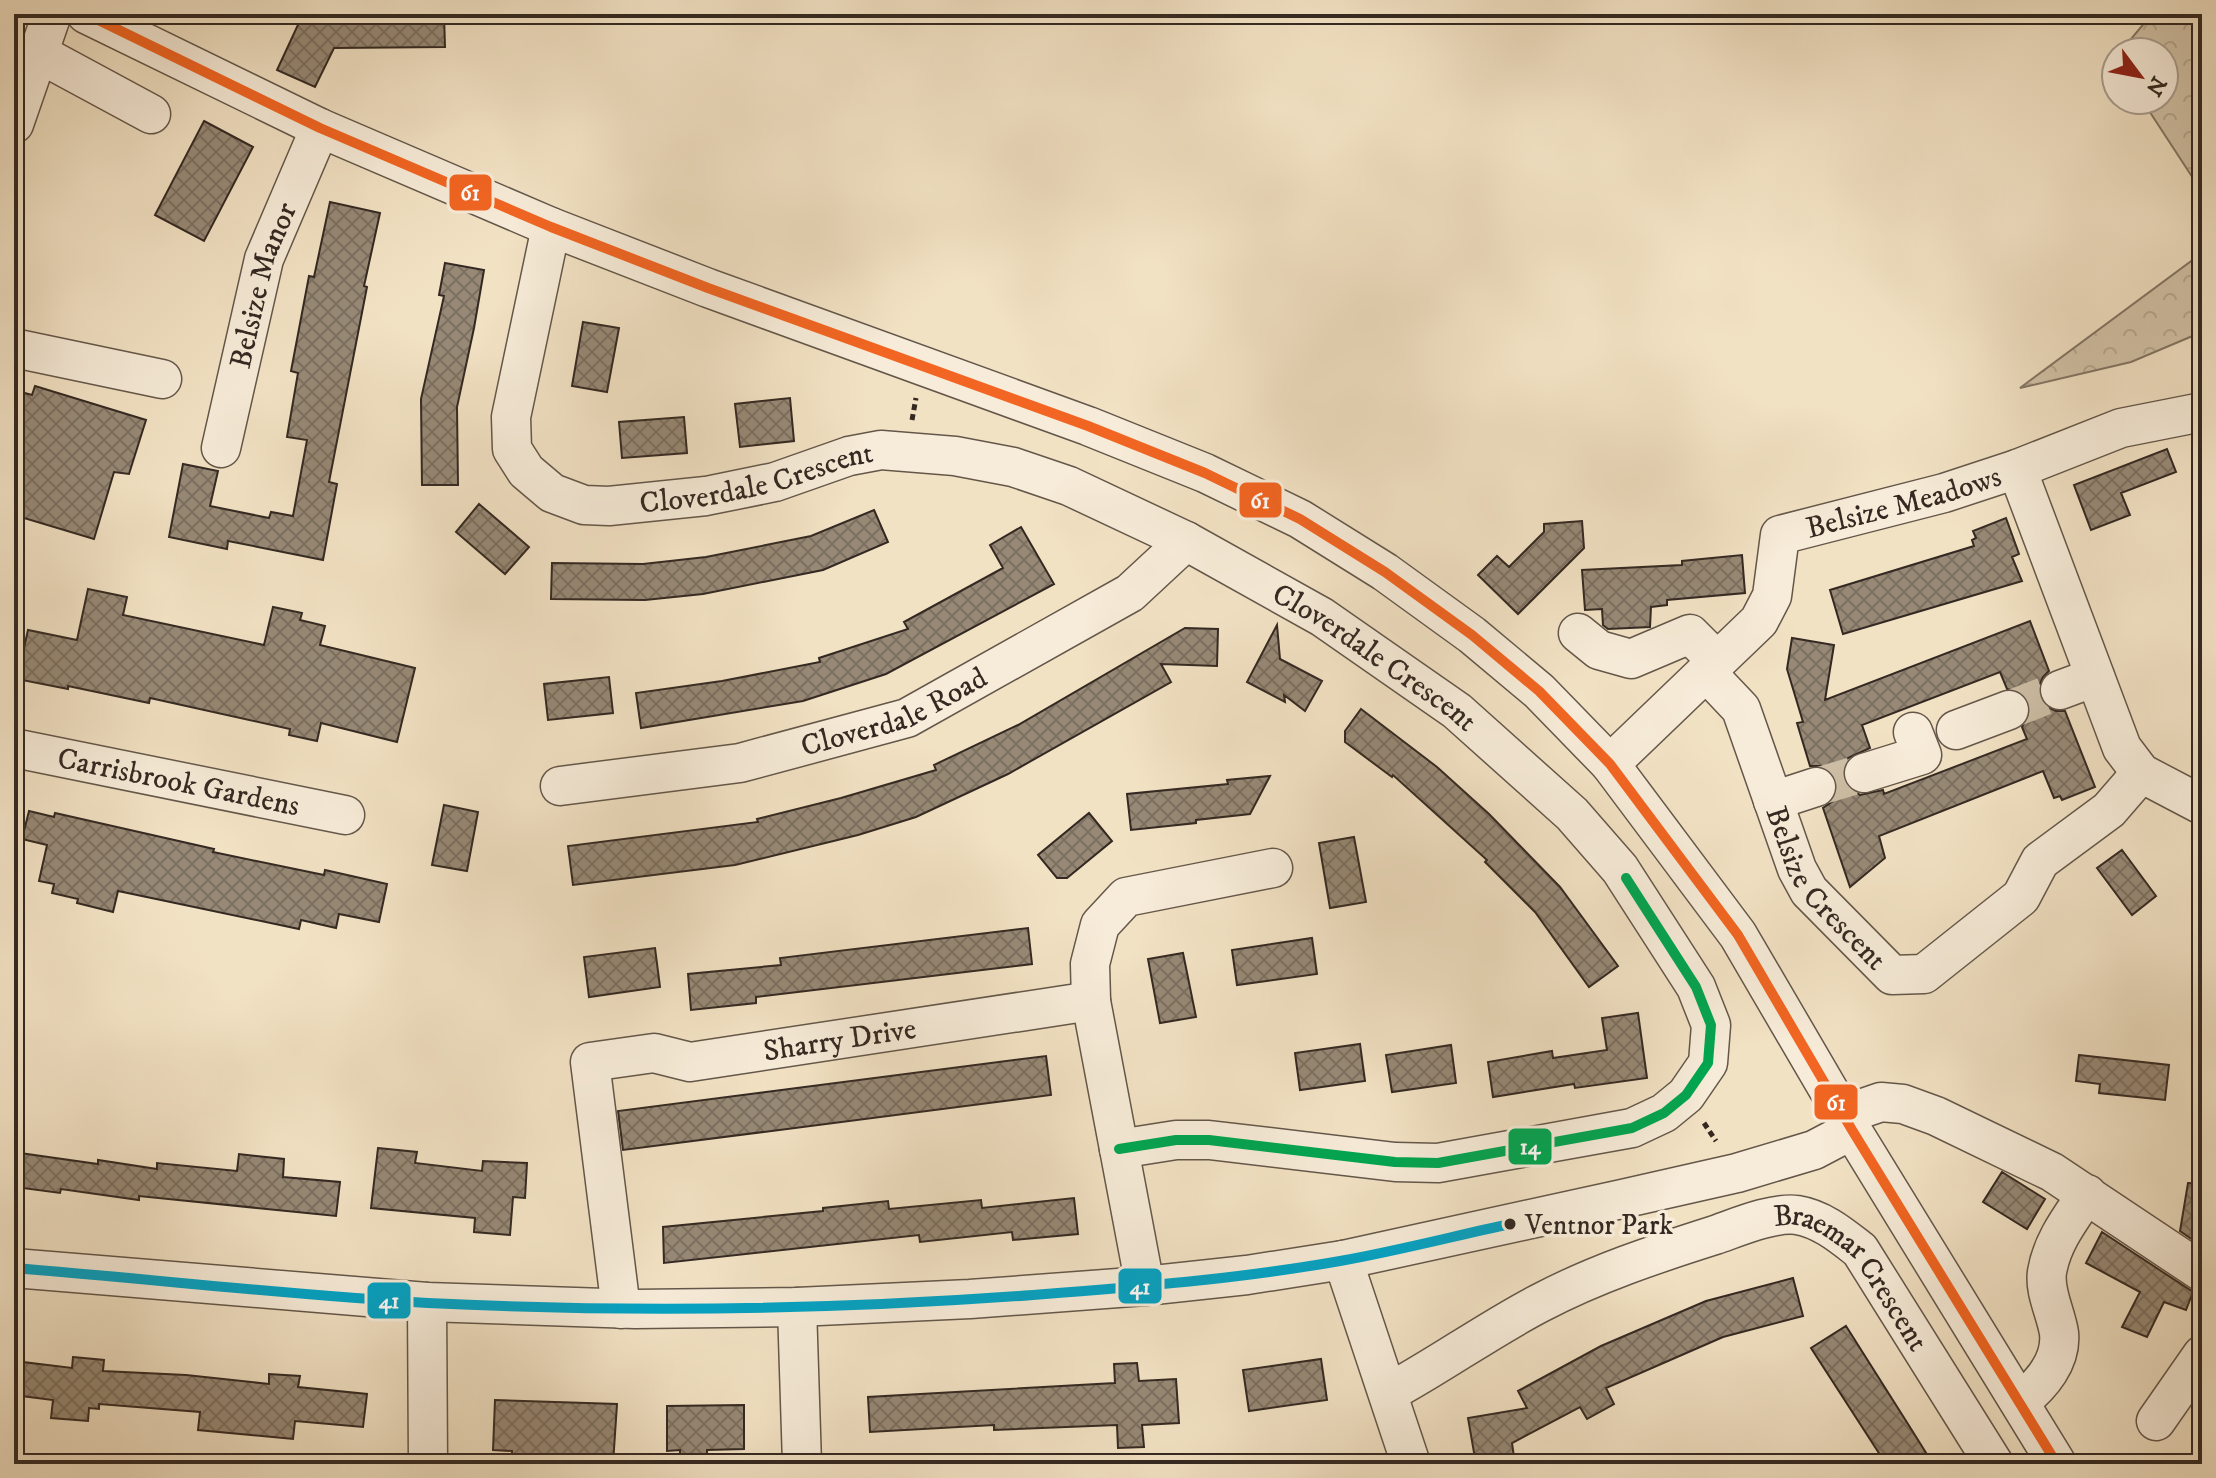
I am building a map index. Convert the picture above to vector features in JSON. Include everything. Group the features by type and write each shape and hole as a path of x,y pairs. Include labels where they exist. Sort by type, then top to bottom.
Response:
{"street":[{"path":"14,124 52,14"},
{"path":"86,14 320,128 551,227 1205,473 1300,519 1385,572 1472,635 1539,691 1610,764 1738,935 2057,1464"},
{"path":"38,53 151,114"},
{"name":"Belsize Manor","path":"221,448 264,259 320,128"},
{"name":"Cloverdale Crescent","path":"551,227 511,417 512,449 526,471 552,493 584,505 609,506 706,496 775,482 849,456 881,450 955,456 1013,467 1069,486 1186,541 1322,617 1457,711 1572,814 1620,869 1696,987 1711,1025 1708,1063 1686,1095 1664,1113 1632,1128 1438,1163 1395,1162 1209,1140 1176,1140 1119,1149"},
{"path":"14,348 162,379"},
{"path":"2017,469 2121,428 2202,412"},
{"name":"Belsize Meadows","path":"1610,764 1759,621 1772,596 1780,535 1944,493 2017,469 2122,748 2141,773 2202,805"},
{"name":"Cloverdale Road","path":"560,786 740,763 907,718 1130,593 1186,541"},
{"path":"1578,633 1599,650 1631,659 1690,634 1711,666"},
{"name":"Belsize Crescent","path":"1711,666 1741,709 1797,869 1809,891 1892,975 1924,974 2021,897 2040,861 2109,810 2141,773"},
{"path":"2060,690 2095,677"},
{"path":"1956,730 2009,710"},
{"path":"1864,773 1922,755 1913,732"},
{"name":"Carrisbrook Gardens","path":"14,748 345,815"},
{"path":"1773,801 1816,787"},
{"path":"1145,1286 1091,1001 1090,964 1100,925 1126,897 1273,868"},
{"name":"Sharry Drive","path":"621,1309 590,1062 654,1053 690,1062 1091,1001"},
{"path":"14,1268 427,1302 621,1309 797,1307 970,1299 1145,1286 1343,1260 1737,1173 1814,1150 1848,1122 1881,1102 1903,1104 1936,1116 2052,1172 2195,1262"},
{"path":"2021,1401 2041,1385 2053,1363 2059,1335 2047,1274 2055,1242 2087,1194"},
{"name":"Braemar Crescent","path":"1388,1393 1539,1303 1633,1261 1757,1221 1795,1215 1818,1222 1860,1250 1994,1464"},
{"path":"1343,1260 1411,1464"},
{"path":"427,1302 428,1464"},
{"path":"797,1307 802,1464"},
{"path":"2156,1421 2202,1355"}],"path":[{"path":"906,452 921,367"},
{"path":"1686,1095 1737,1173"}],"green space":[{"path":"2152,14 2202,14 2202,192 2152,116 2180,116 2180,36 2133,36"},
{"path":"2202,253 2202,332 2131,362 2020,388"}],"building":[{"path":"303,14 444,14 445,47 334,48 315,87 277,70"},
{"path":"204,121 253,147 204,241 155,215"},
{"path":"330,202 380,213 329,482 337,484 323,560 228,541 227,549 169,537 183,464 218,471 210,506 269,518 271,512 293,516 307,440 287,437 298,373 291,371 309,276 314,277"},
{"path":"445,263 484,270 457,407 458,485 422,485 421,399 444,296 439,295"},
{"path":"583,322 619,328 607,392 572,386"},
{"path":"35,386 146,420 129,474 114,472 94,539 14,515 14,390 32,395"},
{"path":"790,398 794,441 740,447 735,404"},
{"path":"684,417 687,453 622,458 619,422"},
{"path":"2167,449 2176,472 2121,493 2130,515 2091,530 2074,485"},
{"path":"479,504 529,547 505,574 456,532"},
{"path":"874,510 888,542 823,570 703,594 645,600 551,599 552,563 643,564 706,557 811,536"},
{"path":"2006,518 2019,554 2012,557 2022,581 1843,634 1830,590 1974,546 1972,540 1976,538 1973,531"},
{"path":"1582,521 1584,548 1518,614 1478,575 1497,556 1509,567 1544,532 1544,524"},
{"path":"1021,527 1054,584 886,674 803,701 641,728 636,693 722,681 820,662 819,658 908,629 904,622 1003,568 990,545"},
{"path":"1742,555 1745,593 1667,600 1667,605 1651,607 1650,627 1608,629 1603,625 1602,609 1585,610 1582,570 1682,565 1682,561"},
{"path":"88,589 127,597 123,615 264,645 273,607 302,613 300,620 325,626 320,645 415,668 397,742 321,723 317,741 289,735 290,729 150,698 149,703 17,679 28,630 77,640"},
{"path":"2030,621 2049,671 2039,686 2040,698 2047,707 2065,711 2095,787 2062,800 2060,796 2054,798 2043,771 1879,836 1885,858 1850,887 1823,808 1833,801 1837,781 1830,770 1810,766 1797,723 1803,722 1787,669 1792,638 1834,645 1825,700","holes":["2000,672 2007,689 2022,693 2029,702 2030,714 2022,727 2027,739 1884,794 1883,790 1860,795 1849,789 1843,779 1843,767 1848,758 1870,748 1862,725"]},
{"path":"1277,625 1280,659 1322,681 1305,711 1284,695 1285,702 1247,682"},
{"path":"1185,628 1218,629 1217,666 1161,664 1171,682 1008,774 916,817 858,835 735,865 573,885 568,846 758,822 757,819 936,770 934,765 1018,725"},
{"path":"609,677 613,713 548,720 544,684"},
{"path":"1361,709 1437,767 1489,814 1560,887 1618,966 1589,987 1535,912 1485,862 1487,860 1393,775 1345,742 1345,731"},
{"path":"1270,776 1250,814 1131,830 1127,794 1228,784 1227,780"},
{"path":"444,805 478,812 467,871 432,865"},
{"path":"29,811 54,817 55,813 214,849 213,852 324,875 325,870 387,884 379,922 339,914 336,928 301,920 299,929 118,891 113,912 77,903 78,899 52,893 54,884 39,881 47,845 22,839"},
{"path":"1089,813 1112,841 1067,878 1057,878 1038,855"},
{"path":"1354,837 1366,902 1330,908 1319,843"},
{"path":"2122,850 2156,896 2132,915 2097,868"},
{"path":"1028,928 1032,964 756,997 756,1003 691,1010 688,974 781,965 780,958"},
{"path":"1312,938 1317,974 1237,985 1232,950"},
{"path":"655,948 660,987 589,997 584,957"},
{"path":"1183,953 1196,1017 1160,1023 1148,959"},
{"path":"1638,1013 1647,1078 1575,1088 1574,1084 1493,1097 1488,1062 1552,1051 1553,1058 1607,1050 1602,1018"},
{"path":"1360,1044 1365,1081 1300,1090 1295,1053"},
{"path":"1451,1045 1456,1083 1392,1092 1386,1055"},
{"path":"2079,1055 2169,1065 2165,1100 2099,1093 2100,1084 2076,1081"},
{"path":"1046,1056 1051,1095 623,1150 618,1111"},
{"path":"378,1148 417,1152 415,1163 482,1171 483,1161 527,1163 525,1198 513,1197 510,1235 474,1232 475,1218 371,1208"},
{"path":"20,1153 157,1169 157,1163 237,1171 239,1154 284,1159 283,1177 340,1182 336,1216 15,1187"},
{"path":"2002,1172 2045,1199 2027,1229 1983,1202"},
{"path":"2188,1183 2202,1184 2202,1246 2180,1231"},
{"path":"1074,1198 1078,1234 1013,1240 1012,1232 920,1242 919,1235 664,1263 663,1227 823,1211 823,1208 888,1201 889,1209 981,1200 982,1208"},
{"path":"2102,1232 2193,1292 2186,1310 2164,1302 2147,1337 2122,1327 2140,1292 2086,1263"},
{"path":"1793,1278 1803,1316 1723,1337 1606,1388 1614,1404 1587,1419 1580,1407 1512,1443 1515,1464 1476,1464 1468,1418 1527,1408 1518,1391 1601,1346 1706,1301"},
{"path":"1846,1326 1933,1464 1886,1464 1811,1348"},
{"path":"73,1357 104,1360 103,1371 186,1375 269,1384 269,1374 300,1376 298,1387 367,1394 363,1427 295,1421 293,1439 198,1430 200,1412 99,1404 99,1409 89,1408 88,1421 51,1418 53,1400 14,1395 14,1361 72,1368"},
{"path":"1321,1359 1327,1400 1249,1411 1243,1370"},
{"path":"1137,1363 1139,1381 1176,1379 1179,1423 1142,1425 1144,1447 1118,1448 1117,1425 994,1430 994,1425 870,1432 868,1397 1115,1383 1114,1364"},
{"path":"495,1400 617,1404 613,1464 512,1456 512,1451 493,1450"},
{"path":"744,1405 744,1449 707,1450 707,1461 680,1461 680,1450 667,1451 667,1406"}],"tunnel":[{"path":"2009,710 2060,690"},
{"path":"1816,787 1864,773"}],"transit line":[{"name":"61","path":"86,14 320,128 551,227 708,288 1088,426 1205,473 1300,519 1385,572 1472,635 1539,691 1610,764 1738,935 1852,1130 2057,1464"},
{"name":"14","path":"1119,1149 1176,1140 1209,1140 1395,1162 1438,1163 1632,1128 1664,1113 1686,1095 1708,1063 1711,1025 1696,987 1626,878"},
{"name":"41","path":"14,1268 428,1303 655,1309 807,1307 1033,1295 1225,1278 1361,1257 1510,1224"}],"place":[{"name":"Ventnor Park","path":"1510,1224"}]}
